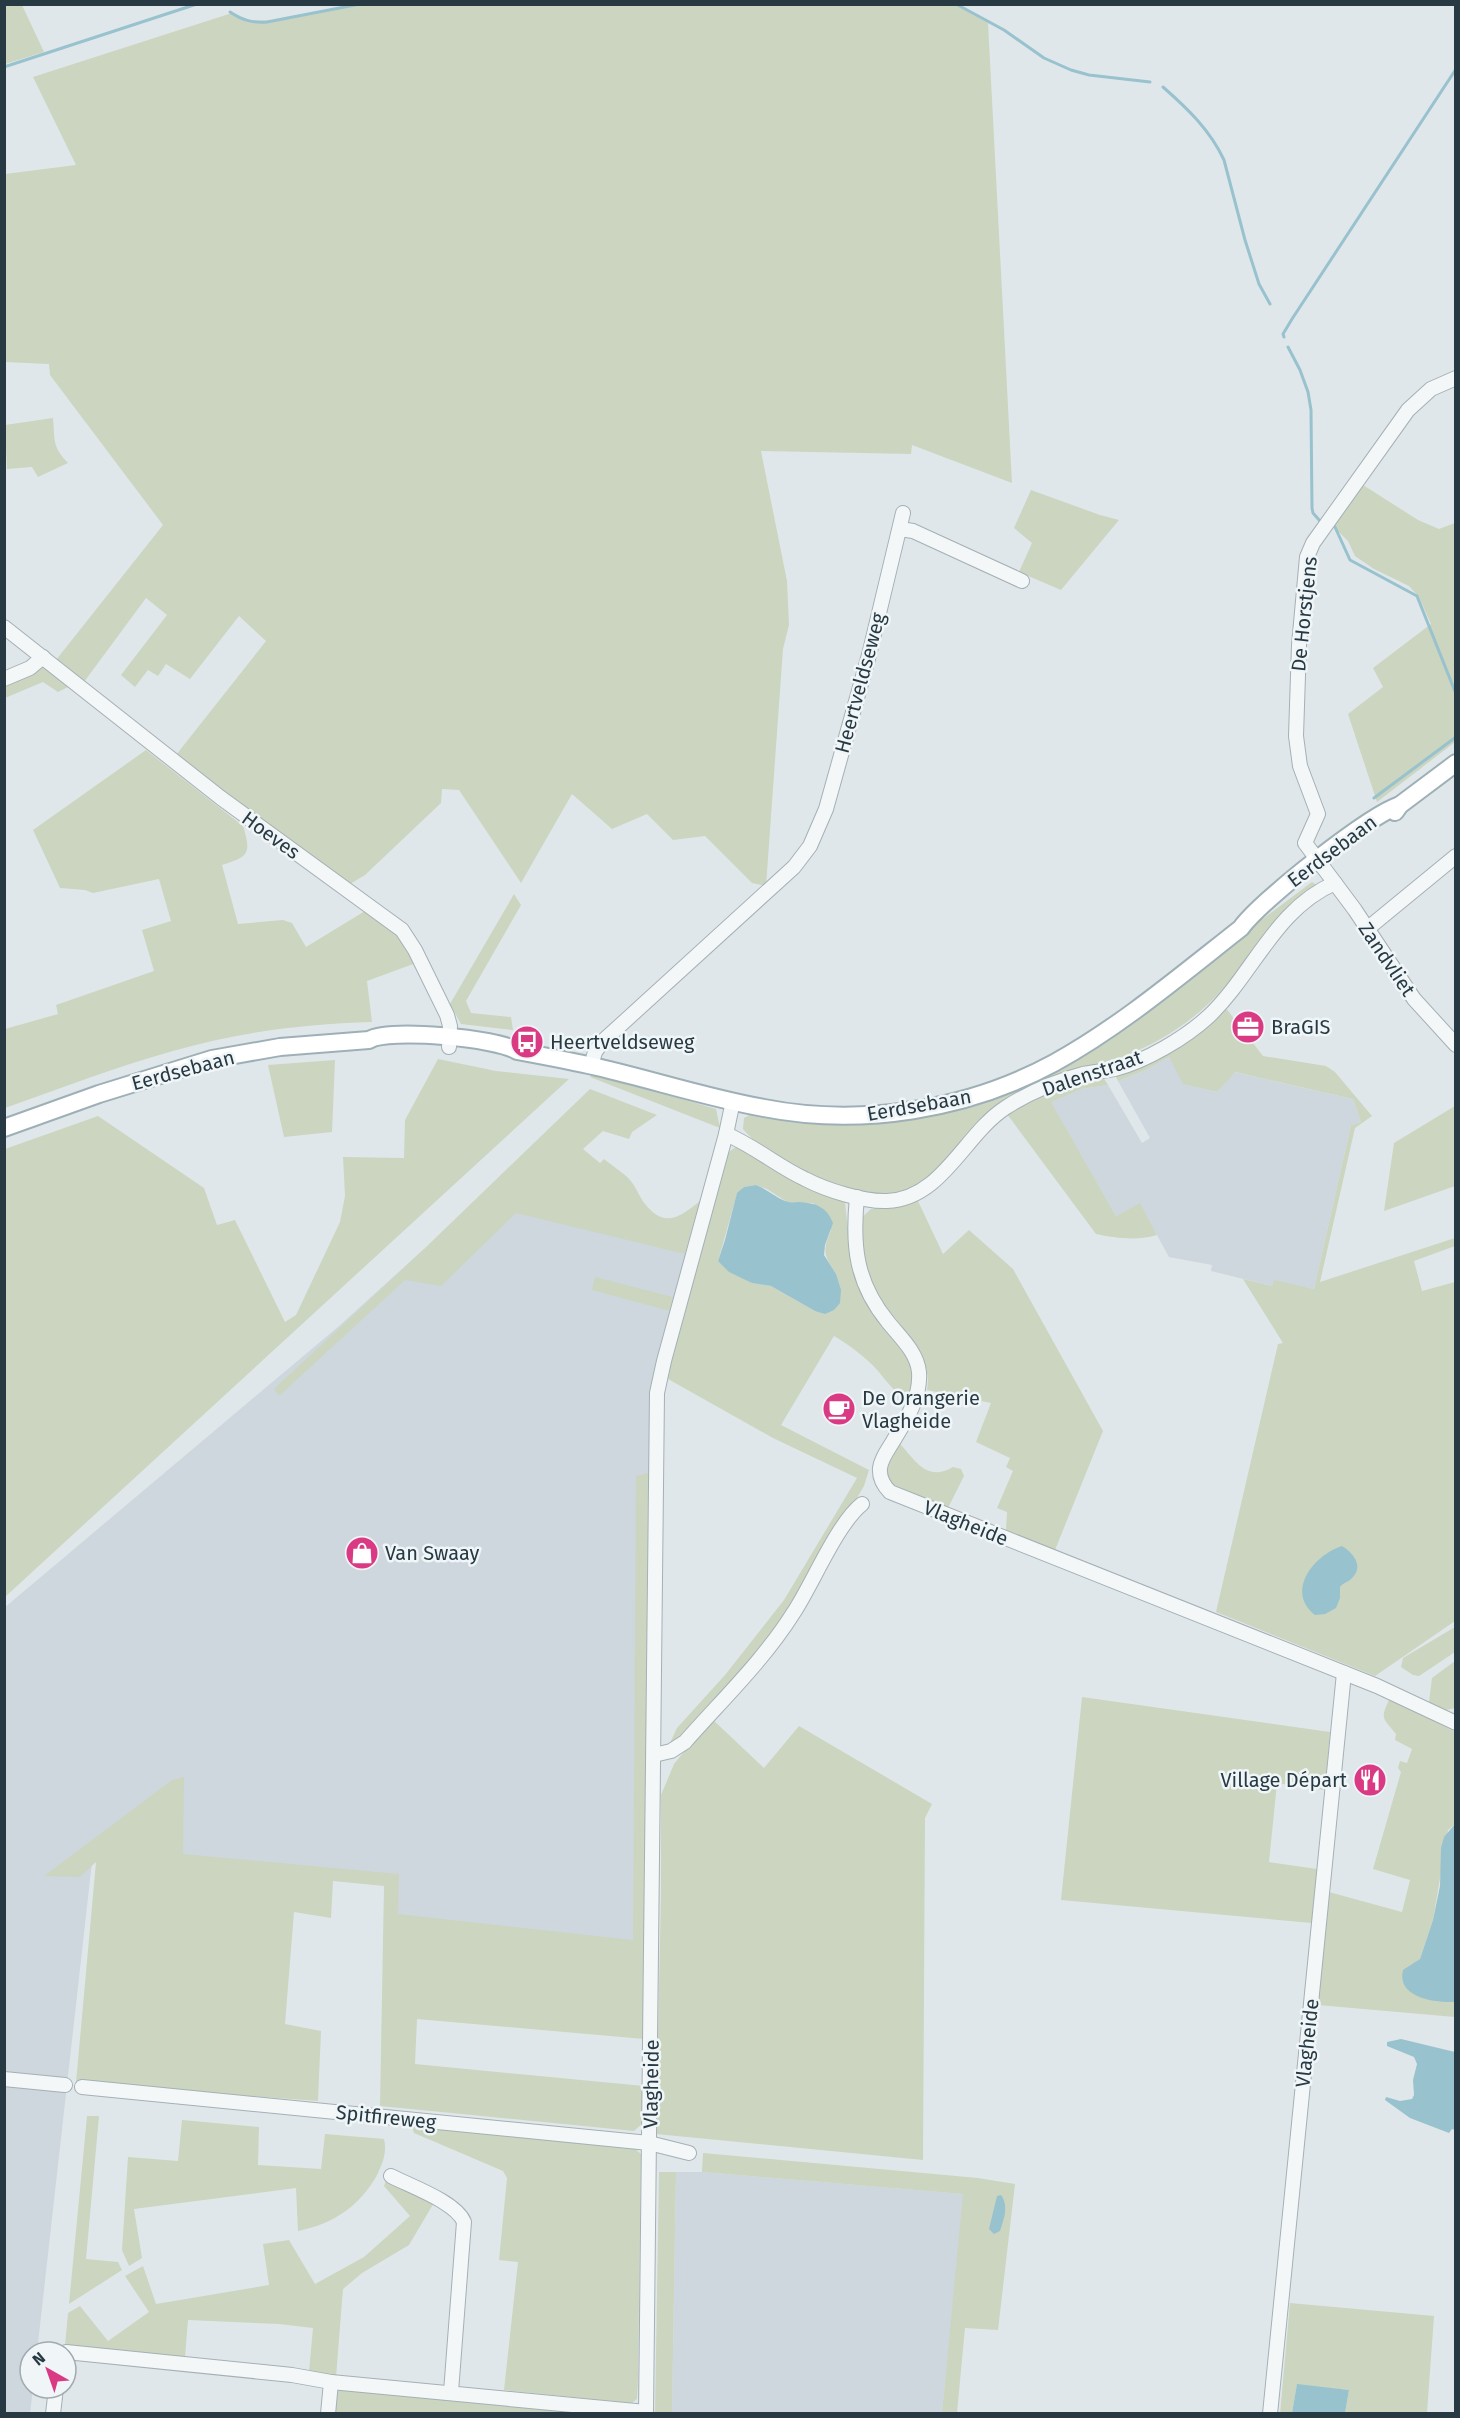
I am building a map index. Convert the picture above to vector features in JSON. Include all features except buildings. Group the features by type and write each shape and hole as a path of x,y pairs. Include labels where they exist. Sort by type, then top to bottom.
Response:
{"main road":[{"name":"Eerdsebaan","path":"4,1128 99,1094 212,1059 280,1047 369,1040 374,1043 449,1042 509,1053 518,1051 765,1108 812,1114 859,1116 909,1111 947,1103 988,1091 1053,1063 1094,1039 1141,1006 1241,928 1247,919 1276,893 1321,865 1389,808 1400,805 1455,763"}],"street":[{"name":"De Horstjens","path":"1321,865 1305,843 1318,814 1300,766 1296,736 1299,645 1306,557 1313,543 1408,410 1431,389 1455,378"},
{"name":"Heertveldseweg","path":"591,1066 595,1052 603,1041 794,867 810,846 822,822 830,797 903,513"},
{"path":"900,529 920,534 1022,581"},
{"name":"Hoeves","path":"4,627 221,798 402,930 415,950 447,1015 450,1026 449,1042"},
{"path":"4,679 30,668 43,657"},
{"path":"1367,929 1455,856"},
{"name":"Zandvliet","path":"1321,865 1414,999 1455,1045"},
{"name":"Dalenstraat","path":"726,1134 748,1143 805,1179 857,1197 885,1201 913,1196 932,1184 983,1126 1012,1104 1058,1082 1086,1073 1116,1068 1171,1044 1193,1030 1222,1002 1288,915 1303,902 1335,883"},
{"name":"Vlagheide","path":"646,2413 657,1393 733,1101"},
{"name":"Vlagheide","path":"857,1197 854,1238 865,1285 880,1312 912,1353 919,1369 919,1388 916,1398 884,1456 880,1468 881,1480 890,1492 1344,1673 1455,1723"},
{"path":"654,1755 671,1751 685,1742 765,1653 795,1612 848,1518 862,1503"},
{"name":"Vlagheide","path":"1270,2414 1344,1673"},
{"path":"4,2079 65,2085"},
{"name":"Spitfireweg","path":"82,2087 649,2143 689,2152"},
{"path":"391,2176 451,2206 461,2215 464,2222 451,2392"},
{"path":"78,2353 292,2375 331,2382 451,2392 646,2413"},
{"path":"328,2414 331,2382"}],"shaded area":[{"path":"1169,1057 1184,1084 1217,1092 1234,1072 1353,1099 1361,1122 1351,1125 1314,1289 1274,1281 1272,1286 1211,1271 1212,1265 1169,1257 1140,1204 1116,1216 1050,1101 1081,1089 1108,1085 1142,1143 1150,1138 1118,1081 1146,1070"},
{"name":"Van Swaay","path":"499,1192 689,1255 653,1382 642,1947 391,1918 392,1879 177,1857 167,1798 92,1862 38,2340 18,2340 18,2400 32,2400 30,2414 4,2413 4,1608 339,1326 424,1249 429,1251"},
{"path":"676,2172 702,2172 964,2194 942,2413 672,2414"}],"green space":[{"path":"5,4 22,5 44,52 5,64"},
{"path":"955,4 988,23 1012,483 912,445 911,454 761,451 787,581 789,625 783,649 766,886 752,883 705,836 673,840 647,814 612,829 572,794 521,883 459,790 442,789 441,803 365,875 350,884 262,823 176,755 266,641 239,616 190,679 166,664 158,676 148,670 135,687 121,675 167,615 146,598 84,682 56,660 163,525 50,375 49,364 5,362 5,174 76,165 33,77 232,13 245,21 275,20 359,5"},
{"path":"53,418 57,447 68,463 38,477 32,467 7,469 5,425"},
{"path":"1363,485 1418,520 1439,529 1455,523 1455,742 1377,802 1348,714 1383,687 1373,668 1431,624 1419,597 1409,586 1374,569 1355,556 1348,541 1333,526"},
{"path":"1031,490 1119,520 1061,590 1019,572 1032,543 1014,528"},
{"path":"44,667 68,687 58,692 43,682 5,698 5,683"},
{"path":"146,750 243,826 247,843 246,853 222,865 238,924 283,920 292,923 306,947 365,911 395,933 416,963 367,981 372,1022 271,1030 197,1044 89,1078 5,1108 5,1029 58,1014 56,1005 154,971 142,930 171,921 159,879 93,893 60,888 33,830"},
{"path":"1312,882 1317,885 1316,888 1284,913 1220,992 1187,1021 1168,1035 1136,1051 1086,1068 999,1105 975,1125 939,1167 915,1188 902,1193 862,1192 816,1178 774,1155 743,1129 744,1118 755,1112 790,1116 992,1096 1209,959"},
{"path":"514,894 521,905 466,1001 471,1013 511,1017 513,1030 461,1024 450,1004"},
{"path":"1225,1007 1263,1056 1326,1066 1335,1072 1372,1116 1355,1128 1320,1282 1455,1238 1455,1246 1414,1261 1422,1291 1455,1282 1455,1621 1375,1676 1216,1612 1278,1344 1283,1343 1243,1279 1272,1286 1274,1280 1314,1289 1351,1125 1361,1122 1353,1099 1235,1072 1217,1092 1183,1084 1169,1057 1146,1070 1118,1081 1117,1072"},
{"path":"438,1059 496,1071 569,1079 5,1597 5,1149 98,1116 204,1188 217,1225 235,1220 285,1322 296,1315 340,1222 345,1196 343,1157 404,1158 405,1120"},
{"path":"335,1060 332,1132 284,1137 268,1065"},
{"path":"594,1073 716,1109 720,1128 590,1077"},
{"path":"1103,1077 1108,1085 1081,1089 1051,1102 1116,1216 1140,1203 1157,1235 1127,1238 1096,1234 1007,1114 1053,1091"},
{"path":"590,1089 657,1115 632,1132 629,1139 603,1131 583,1149 600,1163 604,1159 624,1174 645,1204 659,1216 672,1218 679,1216 700,1201 685,1254 516,1213 441,1286 405,1280 279,1396 274,1389"},
{"path":"1455,1106 1455,1186 1384,1211 1394,1143"},
{"path":"736,1147 742,1147 840,1197 845,1203 850,1248 909,1357 915,1384 908,1400 895,1390 863,1356 834,1336 781,1425 869,1470 864,1486 789,1612 762,1647 682,1739 670,1743 677,1728 725,1675 784,1600 857,1478 773,1438 668,1379 672,1354 730,1151","holes":["756,1185 787,1202 813,1203 831,1230 825,1249 836,1274 815,1311 771,1286 752,1283 718,1261 737,1194 744,1187"]},
{"path":"917,1199 943,1254 969,1230 1013,1269 1103,1431 1055,1550 1006,1530 1007,1512 997,1508 1013,1471 1006,1467 1010,1458 976,1442 991,1403 927,1390 928,1377 920,1352 879,1297 870,1279 862,1249 860,1219 871,1209 895,1206"},
{"path":"595,1277 673,1297 670,1311 592,1290"},
{"path":"900,1444 917,1463 929,1471 944,1471 953,1467 961,1469 964,1476 948,1508 890,1483 885,1470"},
{"path":"648,1473 644,2039 417,2019 415,2064 644,2086 643,2123 634,2131 380,2106 384,1886 333,1881 331,1918 294,1912 285,2024 321,2031 318,2101 76,2083 96,1862 80,1877 44,1876 172,1780 184,1777 183,1854 399,1874 398,1914 633,1940 636,1476"},
{"path":"1455,1627 1455,1652 1419,1676 1401,1667 1403,1658"},
{"path":"1455,1661 1455,1708 1446,1710 1429,1702 1432,1678"},
{"path":"1082,1697 1330,1732 1325,1790 1277,1783 1269,1862 1317,1869 1312,1923 1061,1900"},
{"path":"1390,1698 1455,1732 1455,1824 1448,1830 1433,1920 1420,1959 1416,1962 1451,2002 1455,2002 1455,2017 1318,2005 1329,1892 1402,1912 1410,1880 1373,1869 1401,1772 1398,1768 1400,1761 1407,1763 1412,1749 1395,1740 1396,1734 1385,1721 1384,1714"},
{"path":"711,1718 764,1768 799,1726 932,1804 925,1818 923,2160 656,2134 661,1795 674,1764"},
{"path":"87,2116 99,2116 86,2259 118,2262 122,2270 69,2304"},
{"path":"182,2120 259,2127 258,2165 321,2169 325,2134 384,2139 385,2153 377,2175 354,2204 323,2224 298,2231 296,2188 134,2209 142,2258 129,2266 122,2250 128,2157 178,2161"},
{"path":"411,2123 633,2147 641,2154 637,2399 632,2403 504,2390 518,2262 499,2260 507,2178 503,2171 414,2133"},
{"path":"703,2153 978,2178 1015,2184 998,2330 965,2328 957,2413 942,2413 963,2194 702,2172"},
{"path":"659,2172 676,2172 672,2413 655,2413"},
{"path":"387,2178 435,2201 409,2245 362,2273 343,2289 336,2377 309,2372 313,2328 279,2324 188,2320 185,2357 78,2347 78,2340 66,2340 68,2313 80,2306 108,2341 149,2312 125,2276 143,2266 156,2304 269,2285 263,2244 289,2240 315,2284 364,2257 410,2216 384,2186"},
{"path":"1290,2303 1434,2316 1427,2413 1345,2413 1349,2390 1297,2385 1292,2413 1280,2414"},
{"path":"335,2386 594,2414 333,2414"}],"water":[{"path":"756,1185 787,1202 816,1205 828,1213 833,1223 824,1255 836,1274 841,1290 840,1303 834,1310 825,1314 815,1311 771,1286 752,1283 729,1272 718,1261 737,1193 744,1187"},
{"path":"1342,1546 1356,1560 1356,1573 1340,1587 1340,1598 1336,1608 1325,1614 1315,1615 1306,1606 1303,1585 1313,1565"},
{"path":"1455,1824 1456,2002 1448,2002 1429,2000 1411,1993 1402,1979 1403,1970 1420,1959 1433,1920 1440,1886 1441,1848 1444,1837"},
{"path":"1401,2039 1455,2052 1455,2130 1452,2129 1449,2133 1410,2118 1385,2100 1386,2097 1400,2101 1412,2099 1414,2095 1413,2080 1417,2064 1414,2057 1387,2046 1387,2042"},
{"path":"1001,2195 1005,2204 1004,2217 1000,2231 994,2234 989,2229 997,2196"},
{"path":"1297,2384 1349,2390 1345,2413 1292,2413"}],"waterway":[{"path":"4,67 197,4"},
{"path":"230,12 247,20 267,22 360,4"},
{"path":"956,4 1004,30 1044,58 1071,70 1089,75 1150,82"},
{"path":"1284,337 1283,334 1292,319 1456,69"},
{"path":"1163,87 1198,120 1224,160 1259,284 1270,304"},
{"path":"1288,347 1308,392 1311,410 1312,508 1320,521"},
{"path":"1335,527 1350,560 1417,596 1456,694"},
{"path":"1374,798 1456,737"}],"place":[{"name":"BraGIS","path":"1248,1027"},
{"name":"Heertveldseweg","path":"527,1042"},
{"name":"De Orangerie Vlagheide","path":"839,1409"},
{"name":"Van Swaay","path":"362,1553"},
{"name":"Village Départ","path":"1370,1780"}]}
